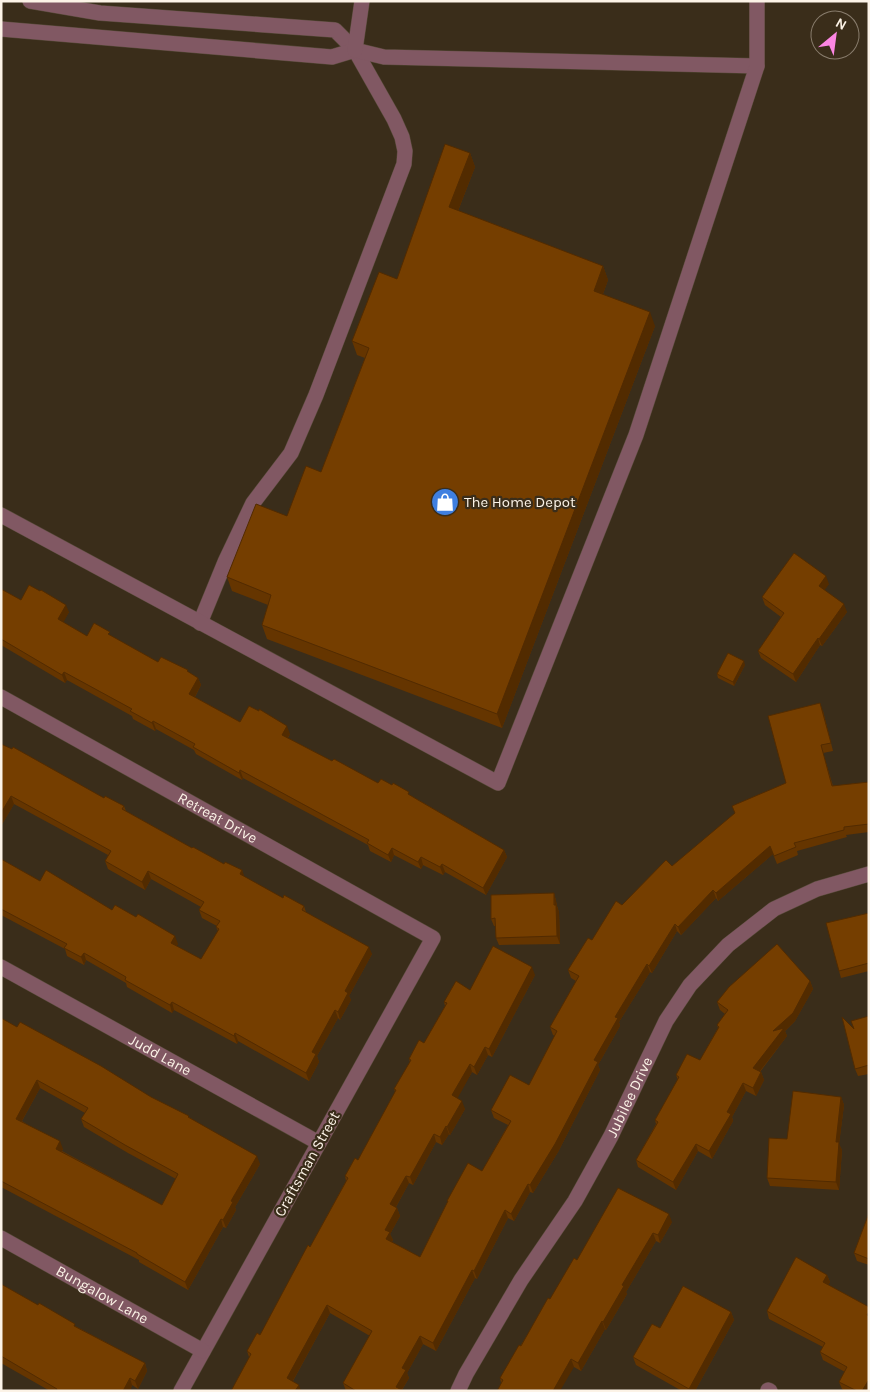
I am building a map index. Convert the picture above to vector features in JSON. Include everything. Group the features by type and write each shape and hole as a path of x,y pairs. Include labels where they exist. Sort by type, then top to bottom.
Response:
{"street":[{"path":"30,1 100,12 335,30 355,50 394,119 402,137 405,151 404,164 316,394 291,452 253,503 225,562 200,622"},
{"path":"355,50 362,1"},
{"path":"1,515 498,783 636,435 757,66 757,1"},
{"path":"1,29 332,57 355,50 384,57 757,66"},
{"name":"Retreat Drive","path":"1,697 433,938"},
{"name":"Jubilee Drive","path":"458,1391 521,1280 575,1201 611,1136 666,1021 690,985 728,946 774,909 817,889 869,874"},
{"name":"Craftsman Street","path":"181,1391 433,938"},
{"name":"Judd Lane","path":"1,967 319,1143"},
{"name":"Bungalow Lane","path":"1,1238 203,1351"}],"building":[{"name":"The Home Depot","path":"445,144 470,153 449,207 603,266 594,291 650,312 497,714 262,625 271,595 227,577 256,504 287,516 306,466 321,472 369,348 352,341 379,272 397,279"},
{"path":"794,553 826,576 819,586 844,604 793,674 758,651 784,613 762,597"},
{"path":"29,585 66,605 58,619 87,636 94,623 110,632 108,634 158,662 161,657 188,670 198,678 189,694 240,722 249,706 259,711 259,709 287,726 282,735 332,761 334,759 378,783 381,779 392,785 393,783 409,792 408,794 504,850 483,888 442,864 440,867 421,857 418,862 392,848 388,855 367,843 369,840 240,770 239,773 193,747 195,744 130,711 132,709 64,672 62,675 1,639 1,589 21,600"},
{"path":"728,653 744,661 733,682 717,674"},
{"path":"820,703 831,743 821,745 832,786 869,782 869,824 844,827 844,830 794,843 796,847 774,856 770,846 716,893 713,890 678,927 675,924 649,966 647,964 615,1017 618,1018 594,1060 598,1062 555,1144 530,1185 528,1184 511,1214 505,1210 474,1271 472,1270 433,1343 420,1336 402,1368 406,1370 396,1387 404,1391 356,1391 343,1383 372,1331 327,1305 287,1378 299,1385 295,1391 231,1391 251,1354 247,1351 257,1333 260,1335 308,1245 310,1247 348,1178 345,1176 355,1158 358,1160 396,1090 394,1089 411,1060 409,1059 419,1040 424,1043 447,1003 444,1002 456,981 470,990 493,946 532,967 489,1049 485,1047 474,1067 470,1064 452,1095 462,1101 447,1127 440,1137 434,1134 410,1177 406,1176 390,1204 397,1208 385,1230 390,1232 386,1239 420,1257 468,1163 482,1171 511,1121 491,1110 510,1075 529,1085 557,1031 550,1027 579,976 568,970 588,938 592,940 616,901 622,905 666,860 672,866 735,813 732,806 786,783 768,716"},
{"path":"1,744 12,749 13,747 104,798 105,796 124,806 122,809 192,848 224,864 225,862 242,870 240,874 283,898 284,895 304,906 302,910 369,947 345,991 348,993 338,1012 335,1010 312,1052 316,1054 306,1073 235,1033 234,1036 172,1002 170,1005 125,980 126,977 84,953 81,957 64,948 67,944 1,909 1,859 40,881 46,870 112,910 115,905 136,917 138,914 175,936 171,943 201,959 219,929 216,927 220,921 199,910 204,902 148,871 142,882 105,861 111,851 11,796 1,813"},
{"path":"554,893 557,936 496,938 495,918 491,919 491,895"},
{"path":"869,913 869,963 839,971 826,923"},
{"path":"777,944 810,981 793,1013 773,1031 784,1028 753,1068 761,1072 753,1088 743,1083 727,1112 731,1114 709,1151 696,1144 673,1182 636,1160 658,1122 655,1120 679,1077 676,1075 687,1054 700,1060 719,1027 717,1025 728,1010 717,1002 729,987"},
{"path":"869,1016 869,1065 855,1069 842,1017 854,1029 851,1021"},
{"path":"1,1018 17,1027 20,1022 101,1066 151,1097 189,1116 257,1156 231,1201 233,1202 223,1220 221,1219 185,1282 137,1253 1,1181","holes":["37,1080 88,1108 81,1119 178,1174 162,1205 56,1149 60,1141 16,1119"]},
{"path":"793,1091 841,1097 836,1142 839,1142 836,1182 767,1178 769,1138 787,1139"},
{"path":"618,1188 669,1214 658,1235 653,1233 578,1363 571,1359 553,1391 497,1391 503,1380 500,1378 519,1345 521,1346 548,1298 550,1299 574,1258 577,1260"},
{"path":"869,1213 869,1259 854,1253"},
{"path":"796,1257 827,1275 823,1282 869,1307 867,1315 869,1316 869,1381 862,1391 857,1391 839,1382 847,1367 820,1352 825,1343 767,1311"},
{"path":"1,1284 38,1305 39,1303 75,1324 74,1326 145,1363 135,1381 130,1378 123,1391 56,1391 57,1389 1,1356"},
{"path":"683,1286 731,1312 689,1389 633,1357 652,1324 660,1328"}],"place":[{"name":"The Home Depot","path":"445,502"}]}
